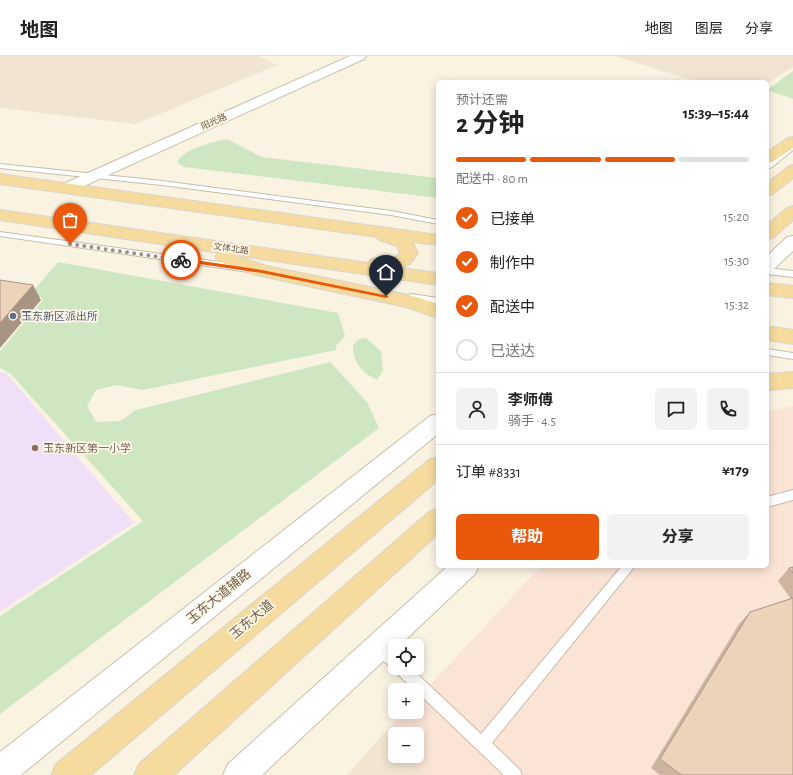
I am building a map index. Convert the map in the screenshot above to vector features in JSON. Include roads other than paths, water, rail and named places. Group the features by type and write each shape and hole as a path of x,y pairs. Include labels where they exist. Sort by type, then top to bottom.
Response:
{"main road":[{"path":"769,159 793,142"},
{"path":"769,189 793,170"},
{"path":"0,179 436,240"},
{"path":"769,232 793,211"},
{"name":"文体北路","path":"0,215 436,279"},
{"path":"361,229 436,232"},
{"path":"183,242 295,250 381,264 403,262 410,253 405,243 361,229"},
{"path":"183,242 262,271 409,301 429,307 436,311"},
{"path":"769,289 793,292"},
{"path":"769,333 793,337"},
{"path":"769,382 793,380"},
{"name":"玉东大道","path":"67,775 436,468"},
{"path":"150,775 436,521"}],"street":[{"name":"阳光路","path":"67,188 360,56"},
{"path":"769,162 793,142"},
{"path":"769,264 793,241"},
{"name":"玉东大道辅路","path":"0,772 436,424"},
{"path":"239,775 387,654 464,568"}],"lane":[{"path":"0,166 162,183 383,212 436,222"},
{"path":"0,234 262,271 436,302"},
{"path":"769,271 793,274"},
{"path":"769,352 793,356"},
{"path":"769,501 793,495"},
{"path":"482,744 627,568"},
{"path":"408,675 515,775"}],"place":[{"name":"玉东新区派出所","path":"13,316"},
{"name":"玉东新区第一小学","path":"35,448"}]}
